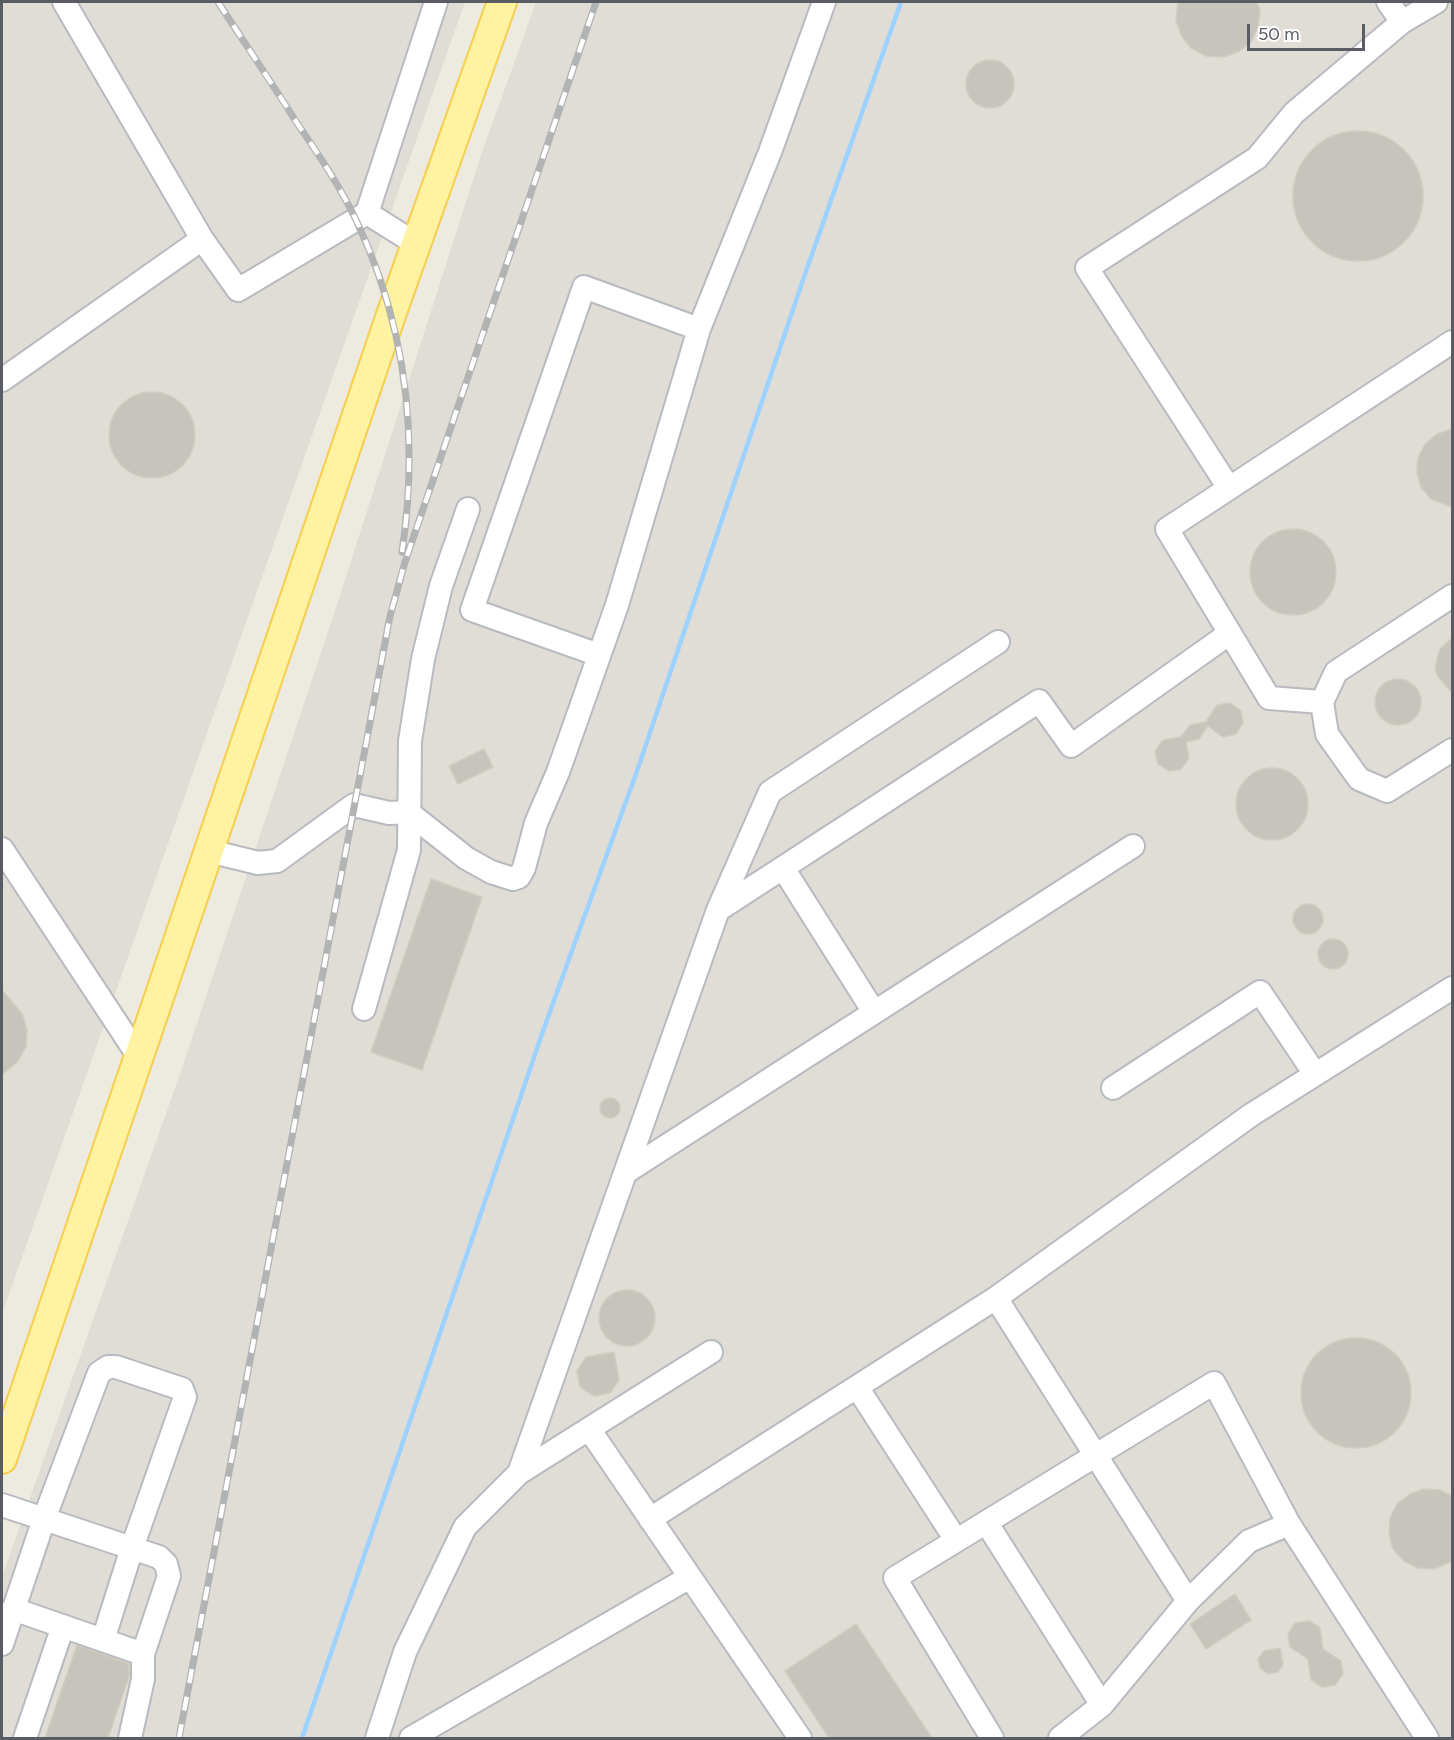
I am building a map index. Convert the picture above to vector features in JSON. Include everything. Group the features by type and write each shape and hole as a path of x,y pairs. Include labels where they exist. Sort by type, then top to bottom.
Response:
{"main road":[{"path":"2,1459 391,315 418,245 502,2"}],"street":[{"path":"64,2 202,239 238,290 367,213 436,2"},
{"path":"209,852 258,863 276,861 354,805 389,813 408,812 466,858 491,872 513,879 519,877 524,868 536,823 558,772 599,656 699,329 770,152 824,2"},
{"path":"1389,2 1402,22"},
{"path":"1229,488 1087,268 1257,158 1294,113 1402,22 1436,2"},
{"path":"367,213 418,245"},
{"path":"2,380 202,239"},
{"path":"599,656 472,610 584,287 699,329"},
{"path":"1322,702 1269,698 1167,529 1452,342"},
{"path":"364,1009 409,850 410,741 423,659 441,586 468,509"},
{"path":"1452,596 1336,672 1322,702 1327,734 1359,780 1387,791 1452,750"},
{"path":"718,910 1040,701 1071,746 1230,633"},
{"path":"519,1473 718,910 770,792 998,642"},
{"path":"626,1172 1133,846"},
{"path":"2,849 139,1057"},
{"path":"783,868 874,1012"},
{"path":"651,1519 996,1298 1251,1115 1452,988"},
{"path":"1113,1088 1260,992 1316,1074"},
{"path":"996,1298 1188,1601"},
{"path":"377,1738 405,1652 465,1527 519,1473 711,1352"},
{"path":"2,1644 44,1519 99,1373 108,1367 116,1367 182,1389 185,1397 132,1548 103,1640"},
{"path":"992,1738 894,1578 1214,1383 1289,1524 1427,1738"},
{"path":"857,1387 956,1540"},
{"path":"589,1429 800,1738"},
{"path":"2,1505 159,1557 166,1564 169,1576 143,1654 143,1679 130,1738"},
{"path":"986,1522 1102,1705"},
{"path":"1060,1738 1102,1705 1188,1601 1249,1541 1289,1524"},
{"path":"411,1738 690,1577"},
{"path":"13,1609 143,1654"},
{"path":"25,1738 63,1626"}],"shaded area":[{"path":"2,2 465,2 2,1314"},
{"path":"536,2 1452,2 1452,1738 2,1738 2,1577 180,1074 334,614 481,155"}],"building":[{"path":"1178,2 1257,2 1260,10 1258,27 1251,42 1238,52 1223,57 1206,56 1191,48 1181,35 1176,20"},
{"path":"990,60 1007,67 1014,84 1007,101 990,108 973,101 966,84 973,67"},
{"path":"1358,131 1383,136 1404,150 1418,171 1423,196 1418,221 1404,242 1383,256 1358,261 1333,256 1312,242 1298,221 1293,196 1298,171 1312,150 1333,136"},
{"path":"152,392 176,399 188,411 195,435 188,459 176,471 152,478 128,471 116,459 109,435 116,411 128,399"},
{"path":"1452,429 1452,507 1431,499 1421,487 1417,473 1418,458 1425,444 1437,434"},
{"path":"1293,529 1317,536 1329,548 1336,572 1329,596 1317,608 1293,615 1269,608 1257,596 1250,572 1257,548 1269,536"},
{"path":"1452,638 1452,693 1437,675 1435,667 1440,649"},
{"path":"1403,679 1415,685 1420,693 1420,711 1415,719 1407,724 1393,725 1381,719 1376,711 1375,697 1381,685 1389,680"},
{"path":"1230,703 1241,711 1243,723 1236,734 1223,737 1208,726 1199,739 1186,742 1189,758 1181,769 1169,771 1158,764 1155,751 1163,740 1181,737 1190,725 1206,722 1217,705"},
{"path":"484,749 493,767 458,784 449,766"},
{"path":"1272,768 1292,774 1302,784 1308,804 1302,824 1292,834 1272,840 1252,834 1242,824 1236,804 1242,784 1252,774"},
{"path":"431,879 482,897 422,1070 371,1052"},
{"path":"1308,904 1314,905 1322,913 1322,925 1314,933 1308,934 1302,933 1294,925 1293,919 1294,913 1302,905"},
{"path":"1333,939 1344,943 1348,954 1344,965 1333,969 1322,965 1318,954 1322,943"},
{"path":"2,990 22,1014 27,1030 26,1047 18,1061 2,1075"},
{"path":"610,1098 617,1101 620,1108 617,1115 610,1118 603,1115 600,1108 603,1101"},
{"path":"621,1290 633,1290 647,1298 655,1312 653,1329 647,1338 633,1346 621,1346 604,1334 599,1324 599,1312 611,1295"},
{"path":"1356,1338 1377,1343 1395,1354 1406,1372 1411,1393 1406,1414 1395,1432 1377,1443 1356,1448 1335,1443 1317,1432 1306,1414 1301,1393 1306,1372 1317,1354 1335,1343"},
{"path":"614,1352 619,1380 610,1393 594,1396 580,1387 577,1371 586,1357"},
{"path":"1424,1489 1440,1490 1452,1496 1452,1561 1434,1569 1418,1568 1404,1561 1393,1549 1389,1534 1390,1518 1397,1504 1410,1494"},
{"path":"1235,1594 1251,1620 1206,1649 1190,1624"},
{"path":"1309,1621 1320,1628 1323,1649 1341,1661 1343,1674 1335,1685 1322,1687 1311,1680 1308,1659 1290,1647 1288,1634 1295,1623"},
{"path":"856,1624 932,1738 829,1738 785,1671"},
{"path":"77,1645 129,1664 129,1676 108,1738 45,1738"},
{"path":"1280,1648 1283,1664 1278,1672 1268,1674 1260,1668 1258,1659 1264,1651"}],"waterway":[{"path":"302,1738 543,1031 637,771 804,277 901,2"}],"railway":[{"path":"218,2 343,195 373,260 387,300 404,382 408,424 407,509 402,552"},
{"path":"179,1738 390,616 405,562 596,2"}]}
